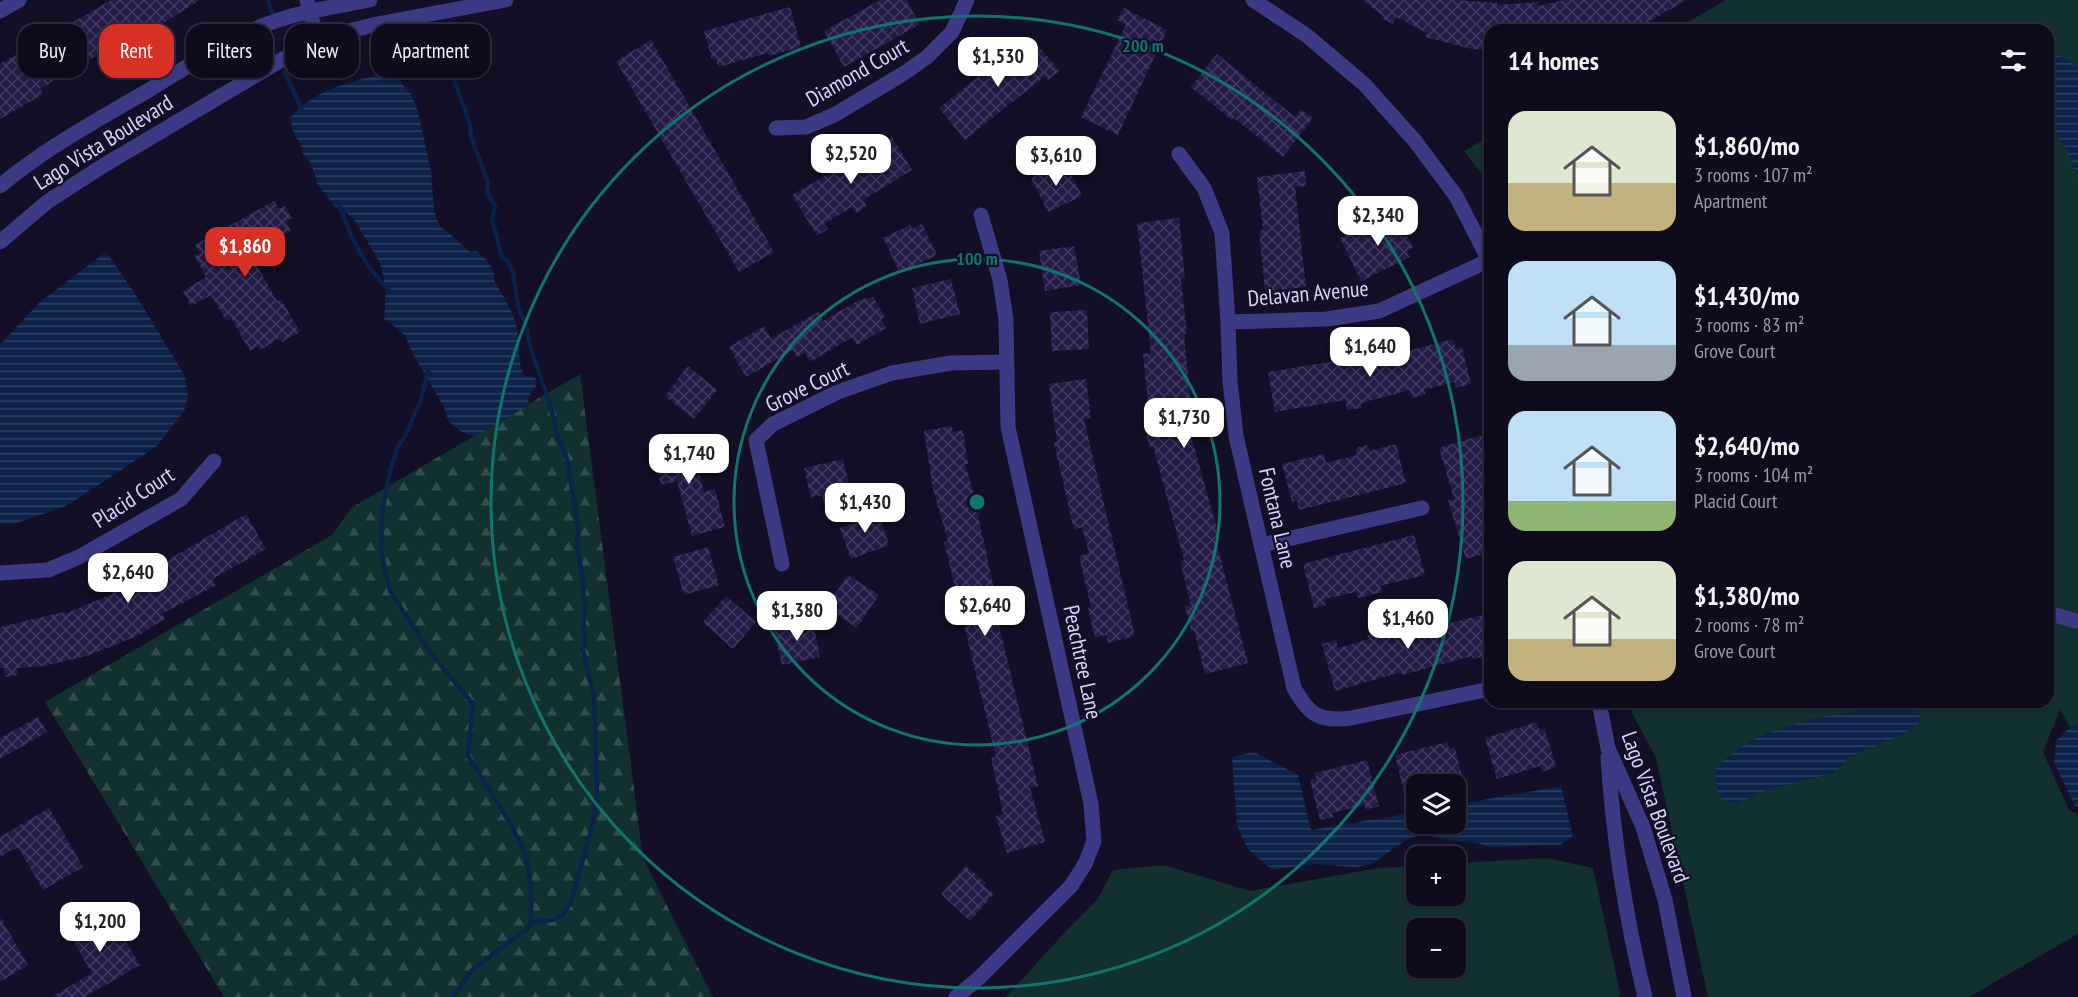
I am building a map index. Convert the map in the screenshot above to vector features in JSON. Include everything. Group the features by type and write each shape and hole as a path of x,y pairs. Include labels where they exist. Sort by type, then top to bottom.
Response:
{"street":[{"path":"0,11 19,0"},
{"name":"Lago Vista Boulevard","path":"0,186 23,167 83,128 261,26 308,6 370,0"},
{"name":"Lago Vista Boulevard","path":"359,28 506,0"},
{"name":"Diamond Court","path":"776,128 806,127 816,123 834,115 903,74 927,57 952,32 967,0"},
{"path":"1253,0 1306,35 1371,92 1415,141 1456,196 1484,251"},
{"path":"308,6 313,24"},
{"name":"Lago Vista Boulevard","path":"0,242 47,202 101,167 285,58"},
{"name":"Fontana Lane","path":"1179,154 1204,188 1222,233 1230,381 1236,436 1294,687 1304,705 1315,714 1331,720 1351,718 1484,690"},
{"name":"Peachtree Lane","path":"956,997 979,978 1071,886 1085,864 1094,841 1091,804 1008,427 1006,320 1000,280 981,215"},
{"name":"Delavan Avenue","path":"1228,322 1327,319 1379,311 1484,263"},
{"name":"Grove Court","path":"782,564 756,440 773,424 838,392 892,373 951,363 1006,362"},
{"name":"Placid Court","path":"0,573 48,570 79,557 181,499 214,461"},
{"path":"1262,545 1422,508"},
{"path":"2054,615 2076,621"},
{"name":"Lago Vista Boulevard","path":"1600,708 1608,748 1643,827 1665,900 1684,997"},
{"path":"1608,748 1611,802 1623,886 1645,997"}],"green space":[{"path":"1726,0 2078,0 2078,724 2070,727 2060,710 2043,752 2069,810 2078,815 2078,934 1969,997 1708,997 1656,758 1630,708 2054,708 2054,24 1684,24"},
{"path":"1484,140 1484,177 1464,151"},
{"path":"580,374 643,858 713,997 224,997 45,702 332,535 351,508"},
{"path":"1547,858 1593,868 1620,992 1618,997 1006,997 1097,900 1113,870 1164,865 1250,891 1378,868 1406,867 1406,906 1466,906 1466,862"}],"water":[{"path":"2054,53 2078,67 2078,177 2066,149 2054,130"},
{"path":"368,78 399,78 411,94 418,111 431,171 434,210 439,225 470,252 476,251 489,263 494,280 513,316 518,335 522,371 525,376 534,377 537,381 528,398 529,405 476,436 465,433 448,419 445,409 405,336 384,319 386,289 380,263 355,221 347,213 337,209 318,185 311,163 302,153 303,149 293,132 290,118 300,107 339,86"},
{"path":"106,252 134,292 185,376 188,397 184,411 156,447 66,506 14,524 0,524 0,345 40,302"},
{"path":"1880,708 1904,708 1918,711 1922,721 1902,735 1851,756 1835,772 1761,792 1737,804 1722,800 1716,783 1717,769 1722,762 1745,744 1807,720"},
{"path":"2078,724 2078,807 2075,806 2054,763 2056,741 2070,727"},
{"path":"1254,752 1298,775 1311,830 1406,814 1406,834 1466,834 1466,803 1561,786 1573,836 1560,845 1490,847 1424,835 1409,838 1372,864 1356,867 1313,864 1272,870 1247,848 1237,825 1232,757"}],"building":[{"path":"111,0 200,0 161,24 99,24 99,54 87,61 87,24 69,24"},
{"path":"880,0 906,0 920,24 844,67 824,31"},
{"path":"1362,0 1455,0 1497,3 1497,5 1538,2 1539,6 1564,0 1686,0 1650,21 1651,24 1484,24 1484,50 1471,49 1426,37 1427,33 1396,17 1393,24 1381,18 1383,16"},
{"path":"790,7 801,47 769,56 768,53 718,67 716,59 712,60 704,31"},
{"path":"1124,8 1167,30 1118,135 1081,117 1126,25 1117,20"},
{"path":"1025,39 1028,43 1033,39 1059,71 1048,80 1045,76 965,140 939,108"},
{"path":"651,40 774,252 739,272 616,61"},
{"path":"18,54 18,78 59,78 40,89 43,94 0,119 0,64"},
{"path":"1217,54 1295,117 1301,109 1313,118 1283,157 1191,87"},
{"path":"892,137 912,170 863,200 867,206 856,213 852,207 824,224 828,229 817,236 792,195"},
{"path":"1064,161 1082,196 1048,212 1031,178"},
{"path":"1305,171 1306,186 1295,187 1306,287 1265,291 1259,230 1263,230 1257,177"},
{"path":"274,201 279,209 285,206 292,218 286,222 291,231 250,254 277,301 281,299 300,332 282,342 280,338 260,350 258,346 250,351 231,318 226,321 211,295 191,306 183,291 206,277 195,256 200,253 195,245"},
{"path":"1395,212 1413,248 1407,251 1410,257 1361,281 1340,238 1351,232 1354,236 1384,221 1383,218"},
{"path":"1179,218 1185,278 1181,279 1187,333 1184,334 1191,409 1184,410 1219,536 1215,537 1248,663 1205,674 1194,630 1191,631 1185,606 1191,605 1180,561 1184,560 1153,446 1150,447 1146,435 1151,434 1143,354 1151,353 1137,223"},
{"path":"922,224 937,255 900,273 883,238 910,225 912,229"},
{"path":"1074,246 1081,285 1045,291 1039,251"},
{"path":"951,279 960,314 920,324 912,288"},
{"path":"873,297 885,317 881,319 886,328 857,345 852,337 810,362 805,353 797,357 793,350 746,377 729,347 764,326 771,339 818,312 823,321 859,300"},
{"path":"1087,310 1089,349 1052,351 1050,312"},
{"path":"1453,339 1456,349 1462,347 1471,384 1456,388 1454,382 1424,390 1426,394 1412,398 1410,390 1361,403 1362,408 1347,410 1345,400 1275,412 1268,372 1353,358 1355,365"},
{"path":"688,366 717,390 694,419 665,396"},
{"path":"1086,379 1091,418 1084,419 1135,636 1108,643 1106,635 1095,638 1088,608 1091,607 1079,556 1089,553 1082,527 1074,530 1054,443 1057,442 1049,384"},
{"path":"952,426 953,432 963,430 968,464 965,464 980,514 978,515 1002,625 999,626 1038,786 1030,788 1045,842 1007,853 996,816 1003,814 991,758 996,757 944,542 948,541 933,489 924,431"},
{"path":"1484,434 1484,554 1466,559 1448,500 1454,499 1439,448"},
{"path":"690,437 704,492 715,489 725,527 692,536 677,481 661,485 652,447"},
{"path":"1396,444 1406,483 1299,510 1297,501 1292,502 1282,464 1324,454 1326,463 1357,455 1356,448 1368,445 1370,451"},
{"path":"843,459 852,496 824,503 822,495 811,498 804,468"},
{"path":"877,509 889,545 851,559 840,528 852,524 850,518"},
{"path":"246,514 266,549 212,579 216,585 162,614 165,619 137,636 87,656 44,666 17,668 18,675 5,677 4,668 0,668 0,627 64,612 65,614 112,594 126,584 123,580 137,572 139,577"},
{"path":"1414,535 1425,575 1380,586 1382,592 1358,598 1356,592 1325,599 1326,605 1314,608 1303,564"},
{"path":"708,547 719,585 684,595 673,557"},
{"path":"848,575 879,595 857,628 826,607"},
{"path":"726,596 756,622 733,649 703,622"},
{"path":"1484,614 1484,656 1473,659 1472,656 1402,675 1401,672 1335,691 1322,644 1336,640 1338,648 1369,639 1367,635 1403,625 1405,630 1436,622 1435,619 1448,615 1450,623"},
{"path":"812,619 820,657 782,665 773,627"},
{"path":"38,717 47,732 0,759 0,738"},
{"path":"1537,722 1540,731 1545,729 1556,767 1542,772 1540,766 1497,779 1485,738"},
{"path":"1448,742 1449,749 1455,748 1462,774 1406,774 1406,801 1395,755"},
{"path":"1367,760 1379,806 1366,810 1365,805 1332,813 1333,817 1320,820 1310,780 1316,779 1315,773"},
{"path":"49,808 83,867 43,890 18,847 0,857 0,837"},
{"path":"966,866 986,883 984,886 994,894 970,921 941,894"},
{"path":"105,906 140,965 85,997 52,997 92,973 66,929"},
{"path":"0,917 28,965 0,982"}],"waterway":[{"path":"268,0 272,13"},
{"path":"288,78 302,110"},
{"path":"453,78 470,124 471,137 488,182 487,193 495,206 492,220 502,257 508,261 513,272 518,306 527,328 530,346 550,405 555,429 567,459 578,528 577,546 584,585 583,598 586,603 583,651 594,696 597,796 591,831 571,902 563,915 552,920 531,922"},
{"path":"339,205 359,250 371,270 389,290"},
{"path":"428,371 421,400 397,448 390,471 382,512 381,552 390,591 429,651 473,704 468,756 510,823 526,855 531,888 531,922 528,928 471,971 453,997"}]}
